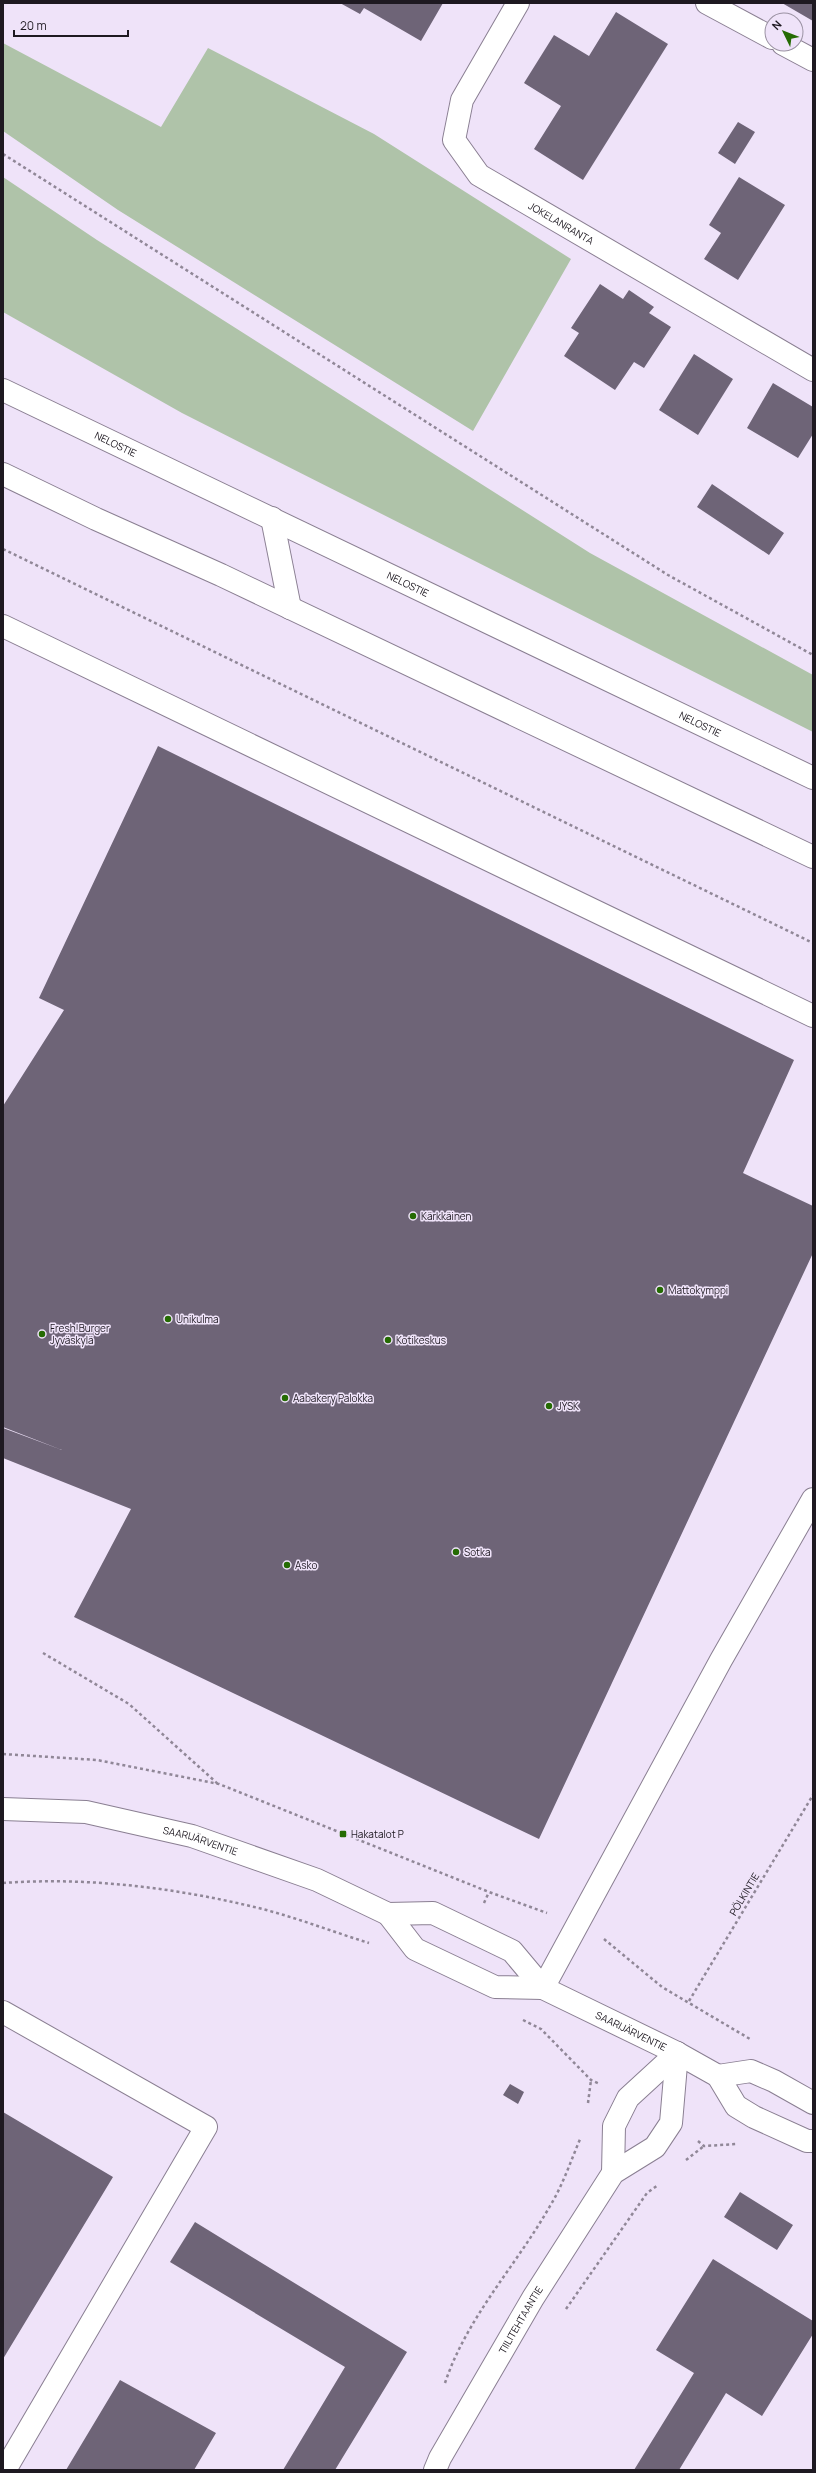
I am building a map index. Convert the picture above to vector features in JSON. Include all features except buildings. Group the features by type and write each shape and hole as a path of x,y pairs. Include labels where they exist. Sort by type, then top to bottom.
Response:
{"main road":[{"name":"JOKELANRANTA","path":"518,3 462,100 454,140 480,175 813,370"},
{"path":"707,3 764,34"},
{"path":"798,52 813,60"},
{"name":"NELOSTIE","path":"3,390 813,778"},
{"path":"3,474 290,608 813,857"},
{"path":"272,518 290,608"},
{"path":"3,626 813,1016"},
{"path":"543,1988 721,1660 813,1499"},
{"name":"SAARIJÄRVENTIE","path":"3,1809 86,1812 192,1836 317,1880 388,1914 415,1949 495,1987 543,1988"},
{"name":"SAARIJÄRVENTIE","path":"388,1914 433,1913 512,1951 543,1988 677,2053 718,2076 736,2106 754,2117 807,2141 813,2141"},
{"path":"3,2012 206,2127 5,2470"},
{"path":"613,2173 614,2126 628,2098 677,2053"},
{"name":"TIILITEHTAANTIE","path":"435,2470 440,2458 533,2298 613,2173 655,2148 670,2123 677,2053"},
{"path":"718,2076 751,2072 774,2081 813,2103"}],"path":[{"path":"3,154 668,576 813,655"},
{"path":"3,548 813,943"},
{"path":"43,1653 129,1704 219,1784"},
{"path":"3,1754 97,1760 219,1784 489,1892 577,1924 601,1936 662,1987 690,2001 754,2041"},
{"name":"PÖLKINTIE","path":"690,2001 813,1795"},
{"path":"3,1883 47,1880 150,1888 251,1906 372,1944"},
{"path":"520,2018 541,2029 591,2080 628,2098"},
{"path":"588,2110 591,2080"},
{"path":"442,2390 452,2361 492,2292 551,2206 582,2133"},
{"path":"683,2162 704,2146"},
{"path":"562,2315 647,2194 659,2183"}],"green space":[{"path":"3,43 161,127 208,48 374,134 571,259 473,431 118,210 3,131"},
{"path":"3,177 97,240 590,553 813,675 813,732 182,413 3,312"}],"place":[{"name":"Kärkkäinen","path":"413,1216"},
{"name":"Mattokymppi","path":"660,1290"},
{"name":"Unikulma","path":"168,1319"},
{"name":"Fresh!Burger Jyväskylä","path":"42,1334"},
{"name":"Kotikeskus","path":"388,1340"},
{"name":"Aabakery Palokka","path":"285,1398"},
{"name":"JYSK","path":"549,1406"},
{"name":"Sotka","path":"456,1552"},
{"name":"Asko","path":"287,1565"},
{"name":"Hakatalot P","path":"343,1834"}]}
